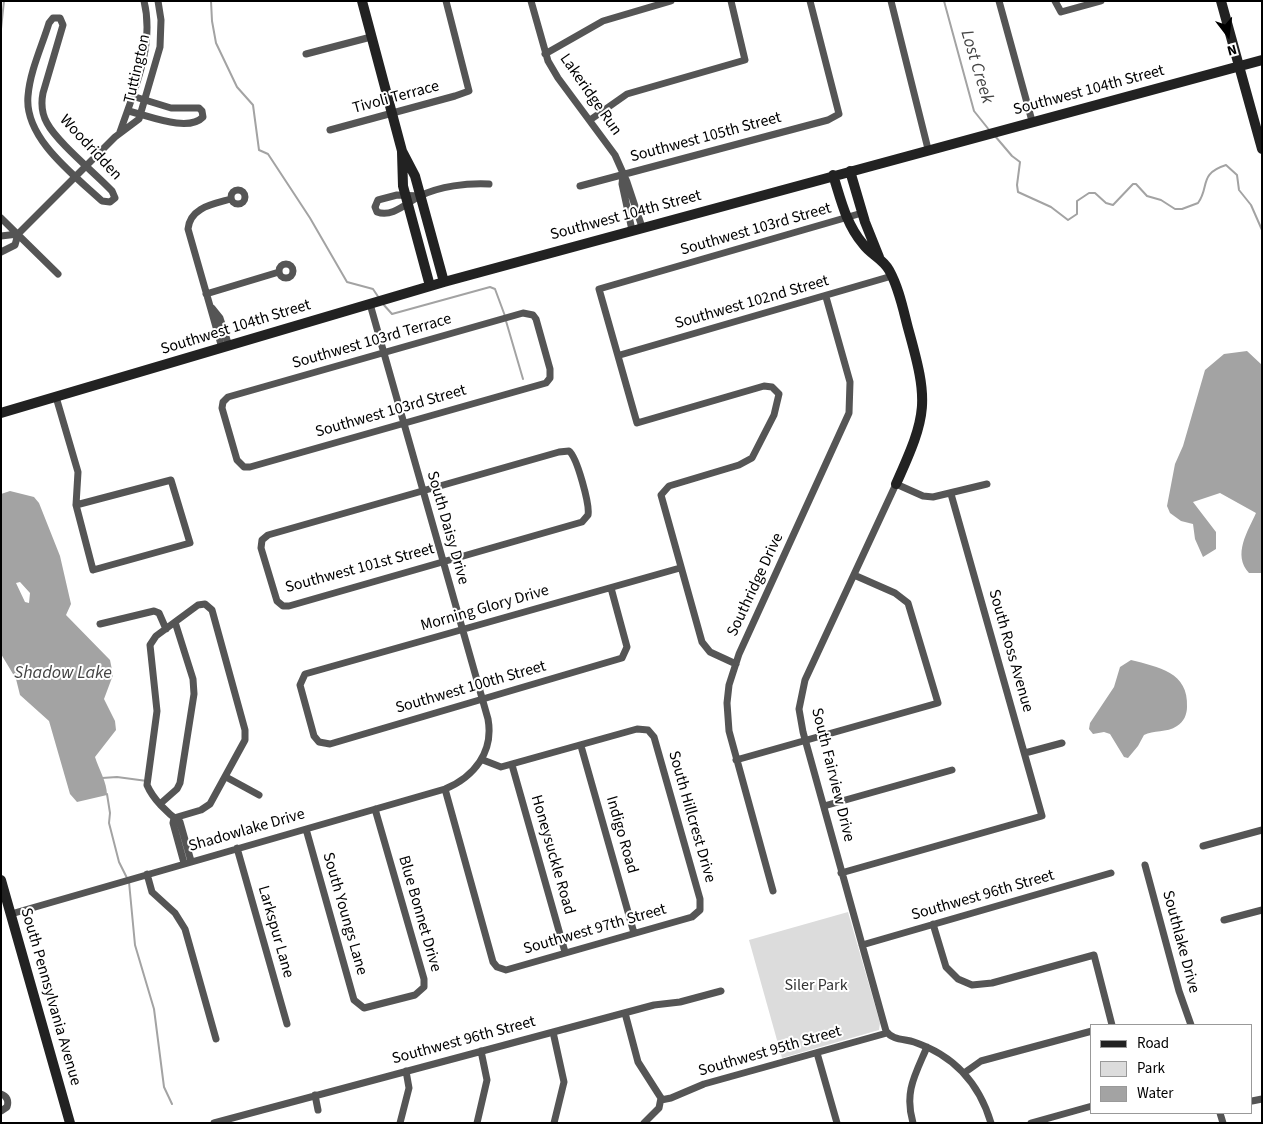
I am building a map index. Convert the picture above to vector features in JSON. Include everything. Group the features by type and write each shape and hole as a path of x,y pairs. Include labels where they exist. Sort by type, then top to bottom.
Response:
{"main road":[{"path":"362,1 402,151 415,176 444,282"},
{"path":"1221,1 1262,149"},
{"name":"Southwest 104th Street","path":"1,413 444,282 928,149 1262,60"},
{"path":"402,151 402,178 430,286"},
{"name":"South Fairview Drive","path":"850,171 862,214 879,257 892,276 919,368 924,392 919,431 896,484"},
{"name":"South Fairview Drive","path":"833,175 847,218 864,246 879,257"},
{"name":"South Pennsylvania Avenue","path":"1,880 70,1123"}],"street":[{"name":"Tuttington","path":"120,132 128,111 146,43 148,24 144,1"},
{"name":"Tuttington","path":"1,252 15,245 18,234 120,132 136,123 142,114 160,47 161,20 158,1"},
{"name":"Tivoli Terrace","path":"330,130 469,91 446,1"},
{"name":"Lakeridge Run","path":"531,1 545,54 558,78 613,150 623,174 622,184 637,229"},
{"path":"545,54 603,21 670,1"},
{"path":"590,120 627,94 745,60 730,1"},
{"name":"Southwest 105th Street","path":"580,186 828,120 839,114 810,1"},
{"path":"891,1 928,149"},
{"path":"999,1 1032,121"},
{"path":"1055,1 1061,12 1101,1"},
{"name":"Woodridden","path":"55,17 63,20 63,25 43,93 42,106 50,127 86,165 112,191 115,196 114,200 102,201 38,136 28,110 30,85 49,23 55,17"},
{"path":"306,54 371,37"},
{"path":"128,111 177,123 194,122 202,117 202,112 199,108 171,108 132,96"},
{"path":"407,199 468,183 489,184"},
{"path":"225,347 206,294 190,240 188,225 192,217 202,208 231,199"},
{"name":"Southwest 103rd Street","path":"620,356 599,289 862,214"},
{"path":"1,218 58,274"},
{"path":"1,236 18,234"},
{"path":"206,294 279,272"},
{"name":"Southwest 102nd Street","path":"620,356 892,276"},
{"name":"Southridge Drive","path":"773,891 730,738 728,714 730,685 736,664 849,413 850,382 826,296"},
{"name":"South Daisy Drive","path":"373,303 403,423 490,732 483,760"},
{"name":"Southwest 103rd Terrace","path":"242,465 235,456 222,410 223,402 231,395 523,313 530,314 536,319 550,369 548,380"},
{"path":"620,356 637,423 764,386 772,388 779,394 777,405 752,458 739,465 669,486 662,492 662,504 704,646 715,655 736,664"},
{"name":"Southwest 103rd Street","path":"242,465 250,467 542,384 548,380"},
{"path":"56,397 78,472 76,505 92,570 190,542 171,480 76,505"},
{"name":"Southwest 101st Street","path":"559,452 571,453 576,462 588,505 588,515 579,523 290,606 280,604 275,598 261,548 262,540 271,534 422,491 559,452"},
{"path":"896,484 923,496 933,497 987,484"},
{"name":"South Fairview Drive","path":"887,1033 805,740 799,709 801,692 896,484"},
{"name":"South Ross Avenue","path":"842,873 1042,816 951,494"},
{"name":"Morning Glory Drive","path":"322,743 314,736 301,688 301,680 309,672 680,568"},
{"path":"736,760 938,703 908,603 895,593 854,575"},
{"name":"Southwest 100th Street","path":"322,743 330,744 622,658 626,653 627,647 611,588"},
{"path":"174,818 207,807 245,743 246,734 212,610 205,604 198,605 156,636 150,645 157,716 146,783 160,804 174,818 180,822 188,862"},
{"path":"100,624 154,610 159,613 166,629"},
{"path":"160,804 177,789 180,783 194,694 193,679 175,622"},
{"name":"South Hillcrest Drive","path":"581,746 636,729 648,730 654,737 700,900 699,912"},
{"path":"1025,754 1062,743"},
{"path":"483,760 499,767 581,746"},
{"name":"Indigo Road","path":"581,746 634,933"},
{"name":"Shadowlake Drive","path":"11,914 445,789 462,781 483,760"},
{"name":"Honeysuckle Road","path":"512,765 565,952"},
{"path":"824,806 952,770"},
{"path":"226,776 259,795"},
{"name":"Southwest 97th Street","path":"445,789 493,962 497,967 506,970 692,917 699,912"},
{"name":"Blue Bonnet Drive","path":"358,1005 367,1007 414,994 422,990 425,982 375,809"},
{"name":"South Youngs Lane","path":"306,829 353,998 358,1005"},
{"path":"1203,846 1262,830"},
{"name":"Larkspur Lane","path":"237,848 287,1024"},
{"name":"Southlake Drive","path":"1145,864 1179,991 1191,1024"},
{"name":"Southwest 96th Street","path":"862,945 1111,873"},
{"path":"147,874 150,888 181,920 216,1039"},
{"path":"1224,920 1262,910"},
{"path":"933,924 946,967 958,979 972,985 992,983 1094,955 1112,1024"},
{"name":"Southwest 96th Street","path":"214,1123 625,1013 721,991"},
{"path":"625,1013 638,1062 659,1091 662,1100 659,1108 644,1123"},
{"path":"553,1032 564,1079 554,1123"},
{"path":"964,1073 981,1061 1090,1032"},
{"path":"887,1033 890,1036 927,1047 950,1060 964,1073 980,1093 991,1123"},
{"name":"Southwest 95th Street","path":"662,1100 698,1086 887,1033"},
{"path":"913,1123 908,1107 908,1095 927,1047"},
{"path":"477,1123 487,1080 480,1051"},
{"path":"817,1053 837,1123"},
{"path":"400,1123 408,1088 406,1071"},
{"path":"1,1094 6,1097 8,1107 1,1111"},
{"path":"315,1095 318,1110"},
{"path":"1032,1123 1090,1107"}],"green space":[{"name":"Siler Park","path":"848,912 880,1023 879,1030 782,1058 749,940"}],"water":[{"path":"1247,351 1262,365 1262,573 1249,573 1242,559 1243,543 1256,513 1220,493 1193,502 1216,532 1216,549 1203,557 1195,539 1193,524 1181,521 1170,513 1167,506 1175,464 1183,446 1205,370 1224,354"},
{"name":"Shadow Lake","path":"10,491 34,497 39,503 60,556 71,604 66,615 110,660 113,675 104,699 115,721 116,730 95,757 107,790 107,795 77,802 70,794 49,721 20,695 16,679 1,654 1,494","holes":["20,582 30,593 29,603 25,602 16,583"]},
{"path":"1131,660 1151,665 1170,673 1183,686 1187,707 1185,718 1182,722 1169,730 1144,735 1128,758 1124,757 1110,734 1104,732 1093,734 1089,729 1090,723 1114,687 1120,667"}],"waterway":[{"path":"1,29 4,1"},
{"path":"211,1 216,43 237,87 253,105 259,150 268,154 310,218 347,282 373,289 379,298"},
{"name":"Lost Creek","path":"944,1 974,111 990,131"},
{"name":"Lost Creek","path":"995,136 1012,156 1020,162 1018,192 1051,207 1068,220 1077,214 1077,201 1089,193 1095,193 1106,203 1113,205 1133,184 1136,184 1147,196 1161,200 1175,209 1182,209 1198,203 1204,192 1208,177 1212,172 1226,165 1237,175 1239,190 1251,205 1262,230"},
{"path":"383,304 392,314 490,287 495,289 505,316"},
{"path":"506,321 523,379"},
{"path":"102,778 117,777 147,781"},
{"path":"107,794 110,813 109,823 119,862 127,878"},
{"path":"129,882 135,945 154,1009 164,1087 172,1104"}]}
